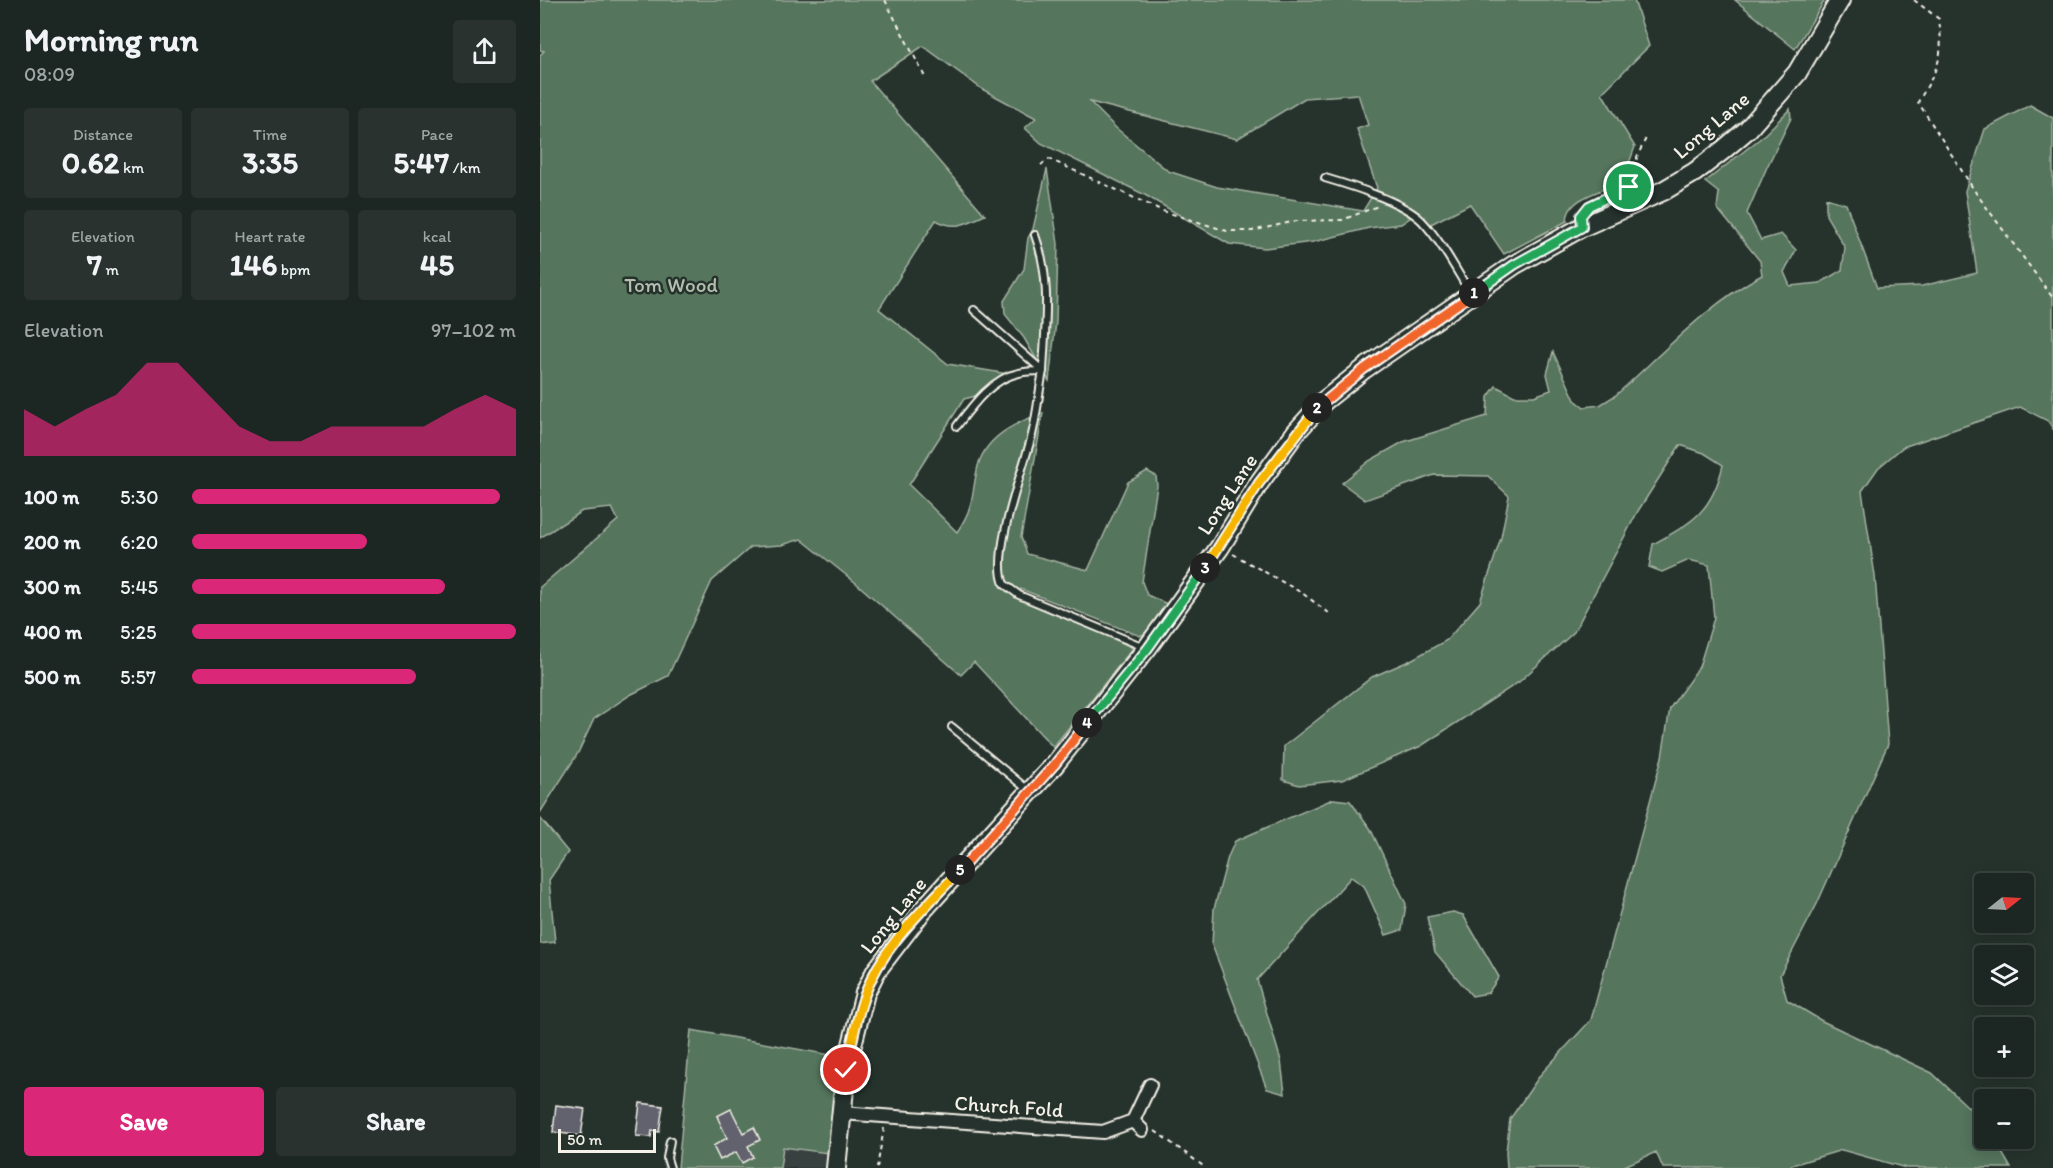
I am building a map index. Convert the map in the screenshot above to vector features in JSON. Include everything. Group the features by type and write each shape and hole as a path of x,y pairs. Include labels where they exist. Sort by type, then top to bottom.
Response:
{"street":[{"name":"Long Lane","path":"836,1168 846,1070 865,993 876,971 922,911 1030,792 1148,648 1296,432 1324,401 1364,369 1514,265 1548,244 1663,191 1722,151 1748,129 1797,73 1840,0"},
{"path":"1137,1125 1150,1085"},
{"name":"Church Fold","path":"841,1113 1103,1132 1137,1125"}],"lane":[{"path":"1325,178 1360,189 1421,220 1471,295"},
{"path":"1035,235 1043,256 1048,305 1043,371 1032,433 1002,545 1000,576 1004,584 1019,595 1148,648"},
{"path":"974,310 1043,371"},
{"path":"957,426 975,402 1001,381 1017,373 1043,371"},
{"path":"952,727 1030,792"},
{"path":"670,1141 667,1158 670,1168"}],"path":[{"path":"885,0 925,77"},
{"path":"1914,0 1939,19 1943,47 1934,75 1918,102 1976,193 2053,298"},
{"path":"1599,201 1629,187 1637,175 1637,158 1647,136"},
{"path":"1041,165 1050,159 1162,211 1227,231 1252,231 1296,221 1342,220 1389,202"},
{"path":"1220,546 1302,593 1329,613"},
{"path":"877,1168 885,1116"},
{"path":"1137,1125 1158,1131 1206,1168"}],"shaded area":[{"path":"842,1057 826,1168 780,1168 782,1147"}],"green space":[{"name":"Tom Wood","path":"540,0 1634,0 1649,46 1602,93 1635,147 1622,178 1579,201 1573,206 1567,221 1504,254 1470,204 1425,227 1413,216 1401,224 1369,228 1313,242 1265,248 1229,244 1145,195 1041,143 1025,128 1036,118 982,89 923,46 870,81 985,215 955,225 936,220 879,309 948,364 1008,374 984,394 964,399 909,485 957,532 970,507 978,466 988,446 995,438 1013,426 1043,413 1021,537 1027,554 1088,570 1128,482 1147,471 1156,476 1157,486 1142,582 1147,595 1167,604 1165,609 1153,626 1140,636 1021,589 1021,593 1133,648 1053,747 974,662 961,675 856,583 801,539 782,545 751,547 712,581 668,676 630,695 594,719 578,753 540,813 540,587 618,520 612,508 582,511 540,538 540,55 544,51 540,50","holes":["1358,94 1368,125 1357,129 1377,188 1363,211 1217,187 1168,171 1116,128 1090,102 1237,139 1305,98"]},
{"path":"1735,0 1825,0 1795,49"},
{"path":"2030,105 2053,118 2053,429 2048,421 2020,407 1903,447 1878,468 1862,491 1875,576 1888,744 1817,904 1780,975 1787,1000 1822,1021 1932,1073 1974,1113 1974,1149 2000,1149 2011,1168 1906,1168 1842,1150 1792,1165 1790,1168 1663,1168 1656,1152 1620,1168 1507,1168 1506,1152 1510,1119 1541,1074 1591,1020 1662,757 1670,708 1699,667 1714,618 1709,565 1689,560 1662,572 1649,567 1653,544 1690,522 1707,505 1723,465 1704,453 1680,445 1638,511 1574,632 1519,682 1421,746 1342,780 1299,785 1283,780 1284,746 1372,677 1409,661 1447,640 1480,602 1501,538 1509,496 1488,476 1434,475 1365,500 1342,483 1369,461 1403,442 1487,416 1488,397 1496,386 1514,396 1534,396 1551,390 1547,374 1553,352 1575,400 1584,407 1600,405 1616,395 1722,300 1762,275 1760,261 1717,208 1719,193 1705,182 1762,137 1790,109 1791,118 1747,213 1761,240 1781,234 1796,250 1784,272 1790,286 1820,283 1842,270 1845,248 1826,215 1826,198 1846,204 1877,288 1922,286 1977,273 1965,191 1985,129"},
{"path":"1047,169 1058,244 1056,322 1049,381 1024,338 1005,314 1004,301 1024,269 1028,238 1033,229"},
{"path":"1333,799 1350,801 1370,828 1406,904 1402,930 1386,935 1364,886 1351,877 1257,980 1281,1061 1285,1094 1267,1089 1212,945 1214,909 1228,857 1235,841"},
{"path":"540,818 568,852 549,880 555,942 540,944"},
{"path":"1453,912 1463,915 1499,977 1488,993 1472,996 1435,952 1427,917"},
{"path":"691,1030 842,1057 828,1153 783,1147 780,1168 678,1168"}],"building":[{"path":"640,1103 663,1106 659,1132 652,1131 651,1137 636,1136"},
{"path":"556,1105 585,1109 581,1136 553,1132"},
{"path":"731,1109 743,1133 754,1127 760,1140 748,1146 753,1157 742,1163 736,1152 720,1160 713,1146 727,1138 717,1116"}],"route":[{"path":"846,1070 865,993 890,949 1055,764 1148,648 1296,432 1324,401 1364,369 1514,265 1582,227 1581,216 1589,206 1629,187"}]}
